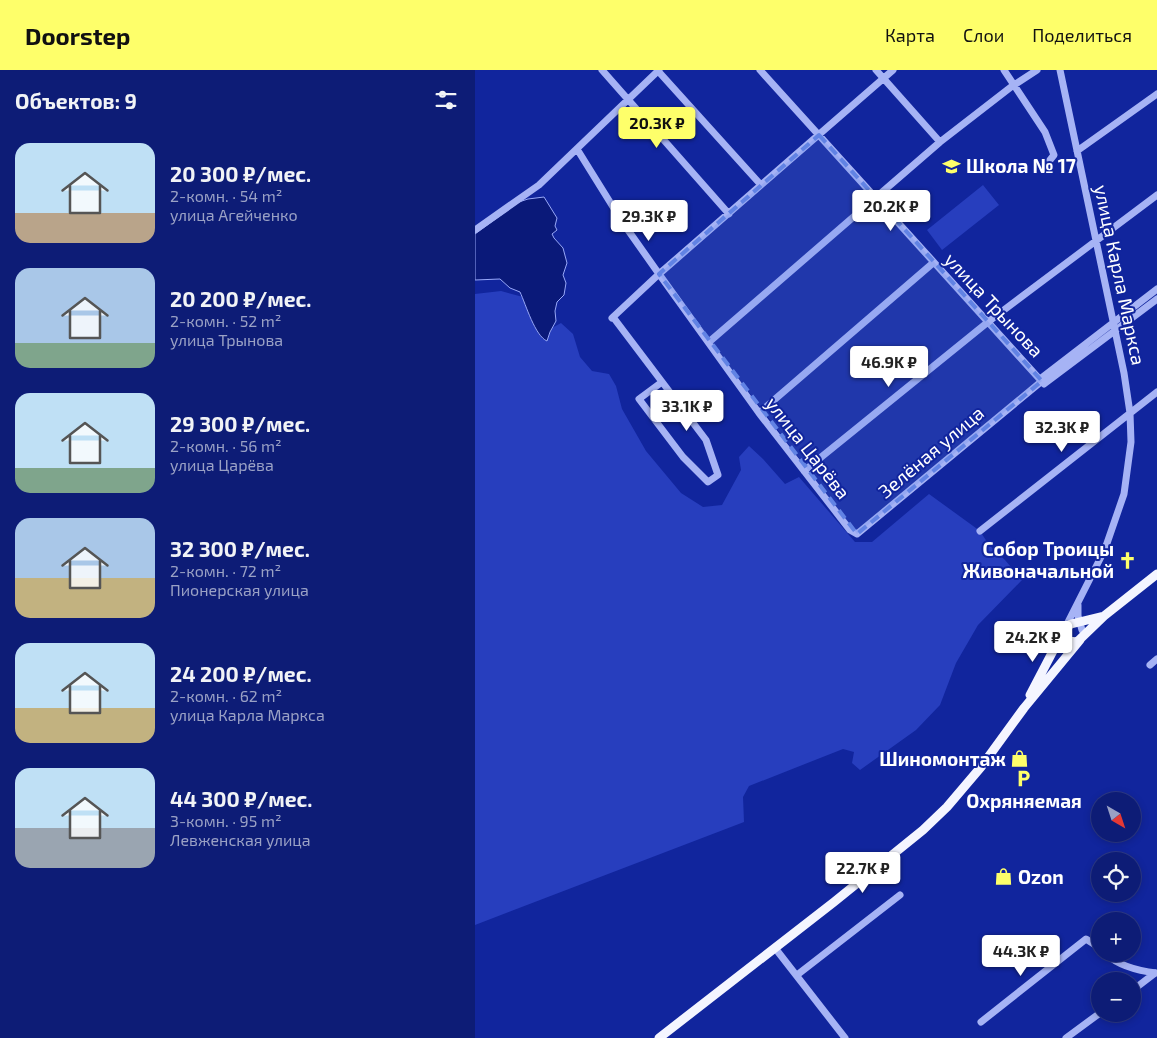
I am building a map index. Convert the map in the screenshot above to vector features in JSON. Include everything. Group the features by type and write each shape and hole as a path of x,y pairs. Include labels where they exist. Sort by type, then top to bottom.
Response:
{"main road":[{"path":"659,1038 897,852 932,822 981,767 1080,631 1104,616 1157,574"},
{"path":"1080,631 1065,629 1064,635 1068,641 1073,643 1080,631 1104,616"},
{"name":"улица Карла Маркса","path":"1024,708 1065,629"}],"street":[{"path":"602,70 729,214"},
{"path":"475,230 539,185 659,70 761,186"},
{"name":"улица Трынова","path":"760,70 1042,381"},
{"path":"876,70 940,142"},
{"path":"662,382 639,399 683,457 709,482 717,475 706,440 613,317 659,274 893,70"},
{"path":"1004,70 1045,132 1054,156 1046,165"},
{"path":"709,342 940,142 1037,70"},
{"name":"улица Карла Маркса","path":"1060,70 1115,330 1130,414 1131,442 1124,494 1105,549 1065,629"},
{"path":"1077,151 1157,94"},
{"name":"улица Царёва","path":"577,149 623,223 759,413 850,530 857,534 865,528"},
{"path":"805,471 988,322 1157,195"},
{"path":"759,413 933,263"},
{"name":"Зелёная улица","path":"865,528 1113,321 1157,289"},
{"name":"Зелёная улица","path":"1042,381 1157,299"},
{"path":"980,531 1157,392"},
{"name":"улица Карла Маркса","path":"1079,599 1077,610 1080,631"},
{"path":"1150,665 1157,659"},
{"path":"797,975 900,896"},
{"path":"981,1022 1086,940 1091,943"},
{"path":"775,948 845,1038"},
{"path":"1118,962 1136,970 1156,973"},
{"path":"1141,984 1156,973"},
{"path":"1066,1038 1091,1020"}],"highlighted area":[{"path":"819,135 1042,381 857,534 659,274"}],"shaded area":[{"path":"983,185 999,205 942,250 927,230"},
{"path":"544,197 557,218 555,226 557,230 552,234 563,248 567,263 563,275 566,283 564,295 557,302 555,311 556,321 547,341 535,327 520,292 510,288 500,279 475,280 475,234 519,202"},
{"path":"501,291 523,297 535,328 542,338 547,341 552,328 561,323 573,334 580,357 592,371 609,374 616,386 622,409 646,451 681,493 703,507 722,505 741,470 739,457 749,446 785,484 799,477 855,542 872,542 929,494 980,531 989,545 1022,580 978,625 956,663 940,705 916,730 860,770 852,763 854,752 843,749 749,786 743,797 744,822 475,925 475,294"}],"place":[{"name":"Школа № 17","path":"952,166"},
{"name":"Собор Троицы Живоначальной","path":"1128,560"},
{"name":"Шиномонтаж","path":"1020,759"},
{"name":"Охряняемая","path":"1024,778"},
{"name":"Ozon","path":"1004,877"}]}
